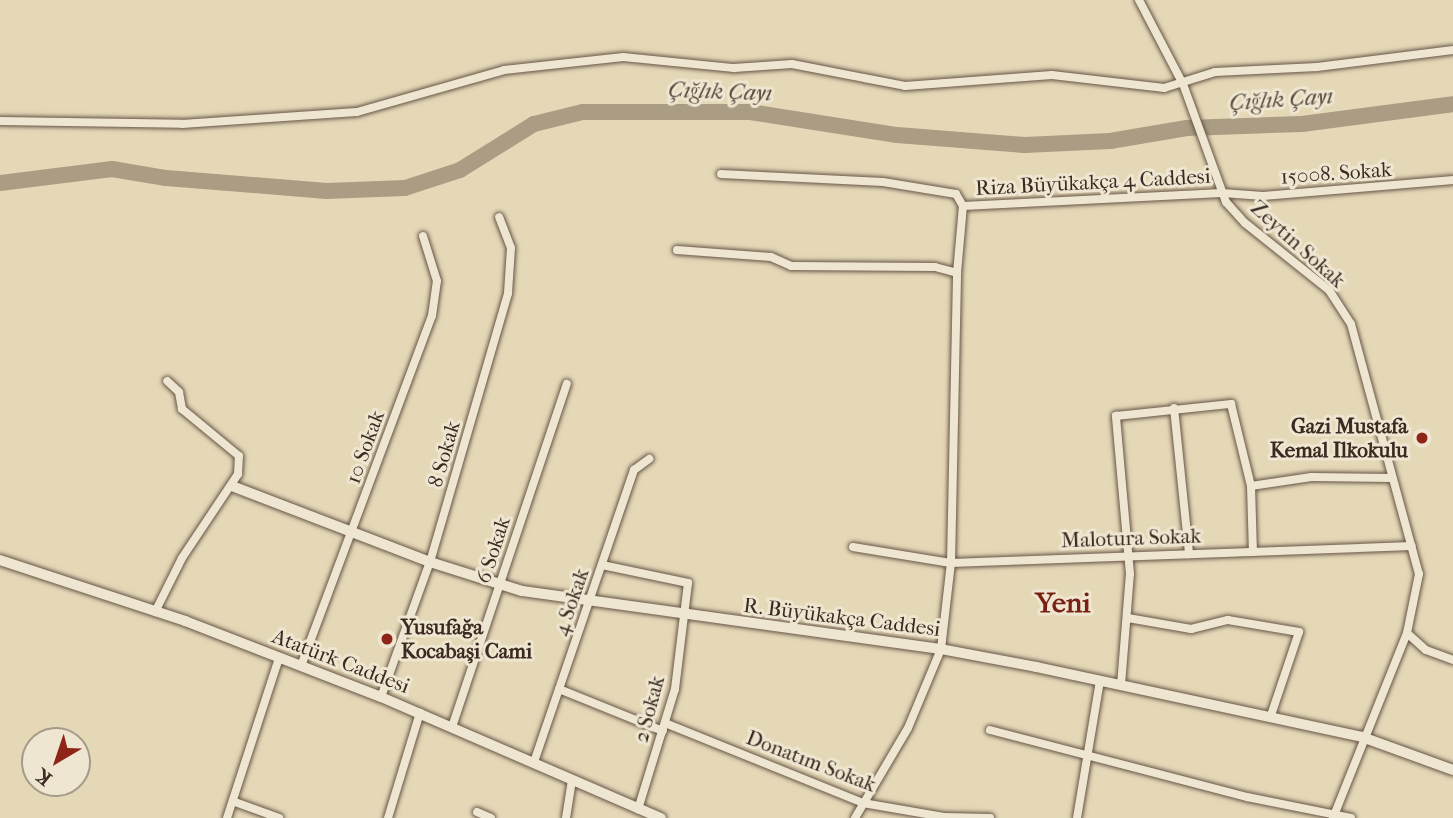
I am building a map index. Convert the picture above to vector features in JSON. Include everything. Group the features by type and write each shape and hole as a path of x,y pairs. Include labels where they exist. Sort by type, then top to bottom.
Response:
{"street":[{"name":"Zeytin Sokak","path":"1139,0 1183,84 1222,193 1245,223 1329,290 1351,324 1412,546 1418,588 1407,633 1362,737 1334,815"},
{"path":"0,121 182,124 357,112 504,70 623,57 734,68 792,64 905,86 1033,75 1153,88 1183,84 1215,72 1317,67 1453,50"},
{"name":"Riza Büyükakça 4 Caddesi","path":"721,174 883,182 956,194 963,206 1222,193"},
{"name":"15008. Sokak","path":"1222,193 1287,195 1453,180"},
{"path":"855,818 908,728 942,649 951,563 957,273 963,206"},
{"name":"8 Sokak","path":"381,696 430,562 509,293 511,248 499,216"},
{"name":"10 Sokak","path":"301,666 436,298 437,281 423,236"},
{"path":"677,250 771,257 791,266 935,267 957,273"},
{"path":"155,612 183,558 232,486 238,474 239,456 182,409 179,392 167,381"},
{"name":"6 Sokak","path":"452,727 567,384"},
{"path":"1121,685 1128,618 1128,555 1116,416 1231,404 1251,486 1253,552"},
{"path":"1174,408 1189,554"},
{"name":"4 Sokak","path":"534,762 634,470 649,459"},
{"path":"1251,486 1311,477 1392,478"},
{"name":"R. Büyükakça Caddesi","path":"232,486 500,586 685,617 942,649 1270,715 1362,737 1453,769"},
{"name":"Malotura Sokak","path":"853,547 951,563 1412,546"},
{"name":"Atatürk Caddesi","path":"0,560 155,612 381,696 660,818"},
{"name":"2 Sokak","path":"602,565 688,583 676,689 638,809"},
{"path":"1128,618 1191,629 1227,620 1299,632 1270,715"},
{"path":"1407,633 1426,650 1453,660"},
{"path":"228,818 279,658"},
{"path":"1077,818 1100,680"},
{"name":"Donatım Sokak","path":"559,689 863,803 944,817 990,818"},
{"path":"388,818 420,713"},
{"path":"990,730 1247,797 1351,818"},
{"path":"566,818 572,781"},
{"path":"235,802 279,818"},
{"path":"477,812 491,818"}],"waterway":[{"name":"Çığlık Çayı","path":"0,183 112,169 166,178 326,191 405,188 460,170 534,124 583,112 750,112 897,135 1025,145 1110,141 1187,128 1302,124 1453,104"}],"place":[{"name":"Gazi Mustafa Kemal Ilkokulu","path":"1422,438"},
{"name":"Yusufağa Kocabaşi Cami","path":"387,639"}],"district":[{"name":"Yeni","path":"1063,603"}]}
